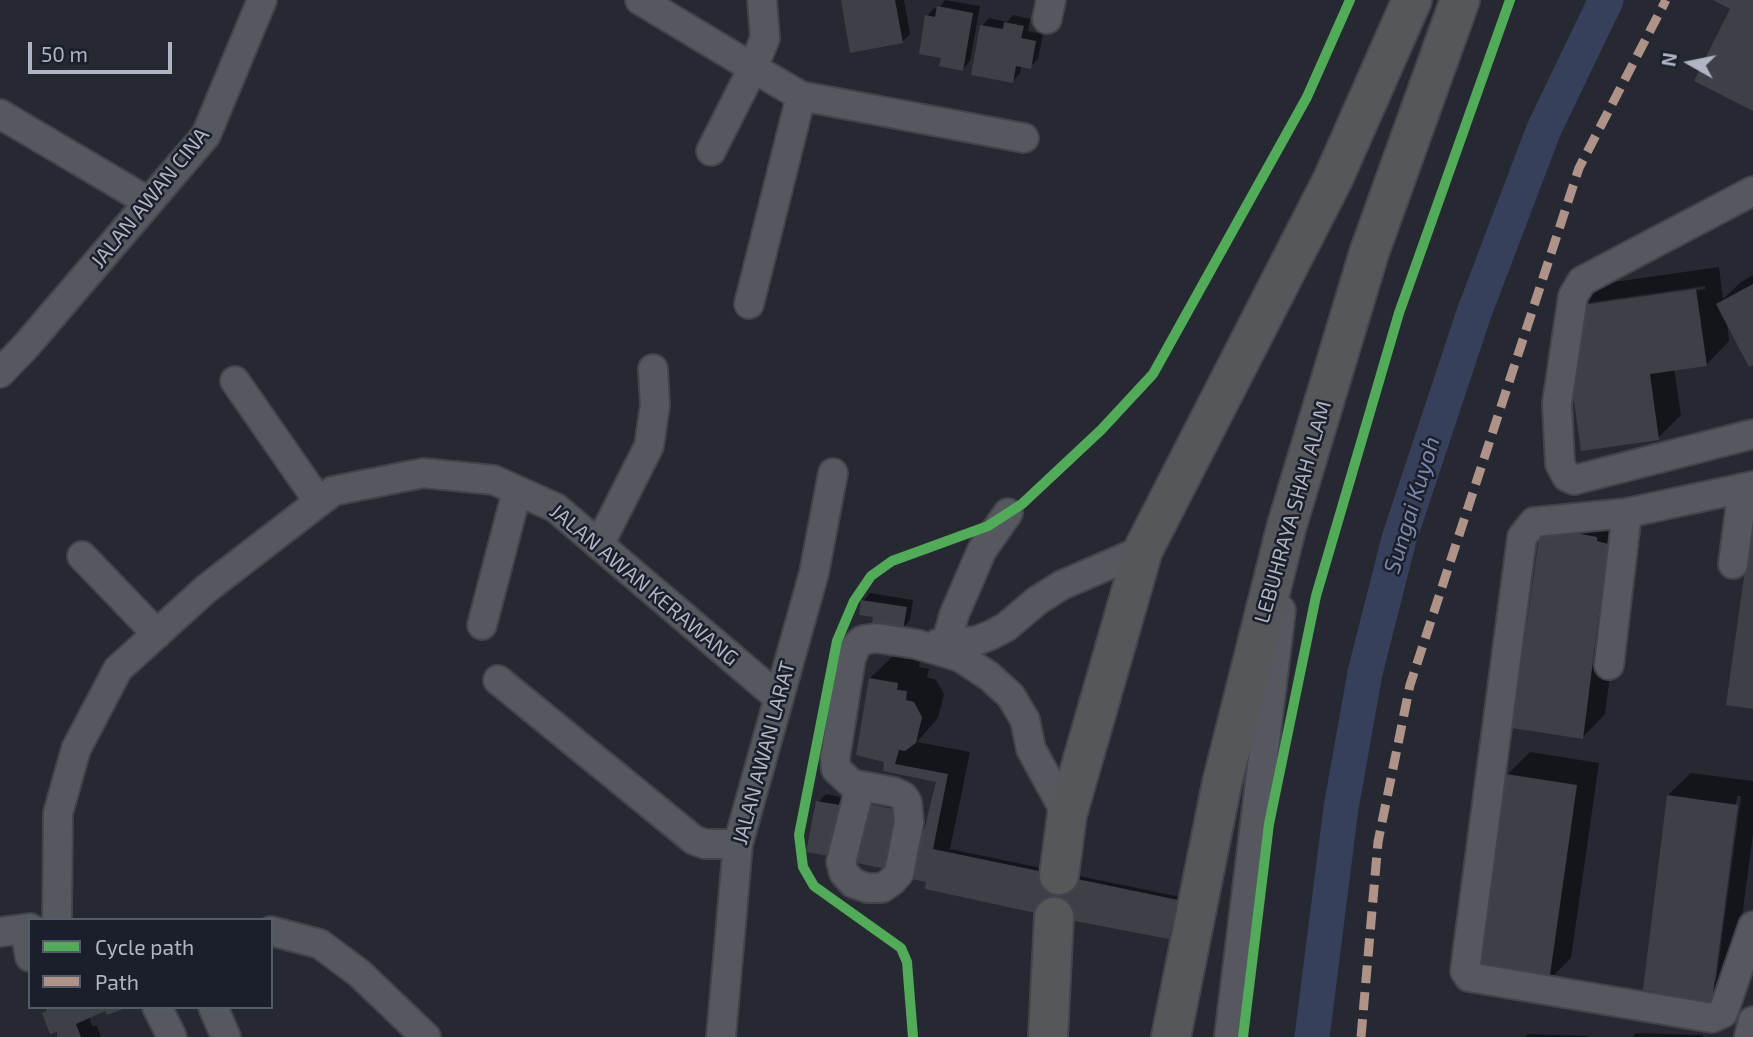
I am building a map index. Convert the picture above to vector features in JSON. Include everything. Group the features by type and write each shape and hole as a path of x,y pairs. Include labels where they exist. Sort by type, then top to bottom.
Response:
{"highway":[{"path":"1059,875 1068,815 1143,550 1333,179 1412,0"},
{"name":"LEBUHRAYA SHAH ALAM","path":"1171,1037 1222,783 1296,492 1369,253 1460,0"},
{"path":"1048,1037 1054,917"}],"street":[{"name":"JALAN AWAN CINA","path":"0,373 206,135 262,0"},
{"path":"640,0 801,96 1024,138"},
{"path":"711,151 765,38 762,0"},
{"path":"749,304 801,96"},
{"path":"0,114 149,202"},
{"path":"1753,191 1582,281 1573,296 1558,404 1560,464 1567,477 1574,480 1753,434"},
{"path":"599,545 649,446 654,405 653,369"},
{"path":"234,381 319,502"},
{"name":"JALAN AWAN KERAWANG","path":"57,918 58,813 76,749 118,669 206,589 333,491 423,473 494,480 556,508 779,698"},
{"name":"JALAN AWAN LARAT","path":"721,1037 738,844 814,573 833,473"},
{"path":"1733,564 1748,487 1627,513 1534,522 1522,537 1465,971 1469,977 1713,1018 1723,1013 1753,926"},
{"path":"482,625 517,491"},
{"path":"1229,1037 1296,492"},
{"path":"946,644 954,615 982,550 1008,513"},
{"path":"1609,665 1627,513"},
{"path":"916,644 976,641 991,635 1006,627 1062,584 1143,550"},
{"path":"82,556 157,634"},
{"path":"860,787 843,777 836,769 835,758 851,658 856,646 863,640 876,638 916,644 960,657 989,676 1011,696 1025,720 1031,749 1068,815"},
{"path":"498,680 694,840 705,844 738,844"},
{"path":"18,930 28,952"},
{"path":"273,932 320,944 359,973 426,1037"},
{"path":"159,1009 172,1037"},
{"path":"214,1009 226,1037"}],"building":[{"path":"841,0 895,0 903,43 850,53"},
{"path":"1713,0 1753,0 1753,111 1694,81 1730,9"},
{"path":"937,6 973,13 963,71 939,66 941,58 919,54 925,15 935,17"},
{"path":"1004,22 1024,26 1021,38 1036,41 1031,69 1016,66 1013,83 971,75 980,25 1003,29"},
{"path":"1753,284 1753,365 1749,367 1716,304"},
{"path":"1696,289 1707,366 1650,374 1659,440 1581,451 1561,308"},
{"path":"1753,527 1753,709 1726,705"},
{"path":"1555,529 1597,537 1597,541 1608,544 1583,739 1512,728 1540,531"},
{"path":"861,600 907,607 903,630 872,625 873,617 859,615"},
{"path":"869,678 898,683 897,690 907,691 906,700 914,702 922,717 916,743 905,751 899,750 895,764 948,774 933,849 1178,900 1169,939 925,889 926,882 912,879 914,872 905,868 915,829 924,830 936,782 883,771 884,762 856,755"},
{"path":"1506,774 1577,785 1549,982 1481,970"},
{"path":"1667,795 1738,805 1712,1002 1698,1000 1697,1004 1654,997 1655,992 1643,990"},
{"path":"816,801 840,805 829,856 806,852"},
{"path":"870,804 899,810 886,869 857,863"},
{"path":"123,1009 107,1015 105,1011 76,1024 81,1037 57,1037 57,1032 50,1034 42,1013"}],"waterway":[{"name":"Sungai Kuyoh","path":"1312,1037 1341,808 1365,673 1399,539 1474,313 1544,129 1606,0"}],"marked path":[{"path":"1361,1037 1378,842 1410,685 1579,168 1666,0"}],"cycle path":[{"path":"913,1037 907,962 901,948 814,886 803,867 799,835 837,641 854,601 871,576 892,561 988,526 1022,504 1101,430 1153,374 1307,97 1350,0"},
{"path":"1243,1037 1269,824 1316,596 1399,313 1510,0"}]}
